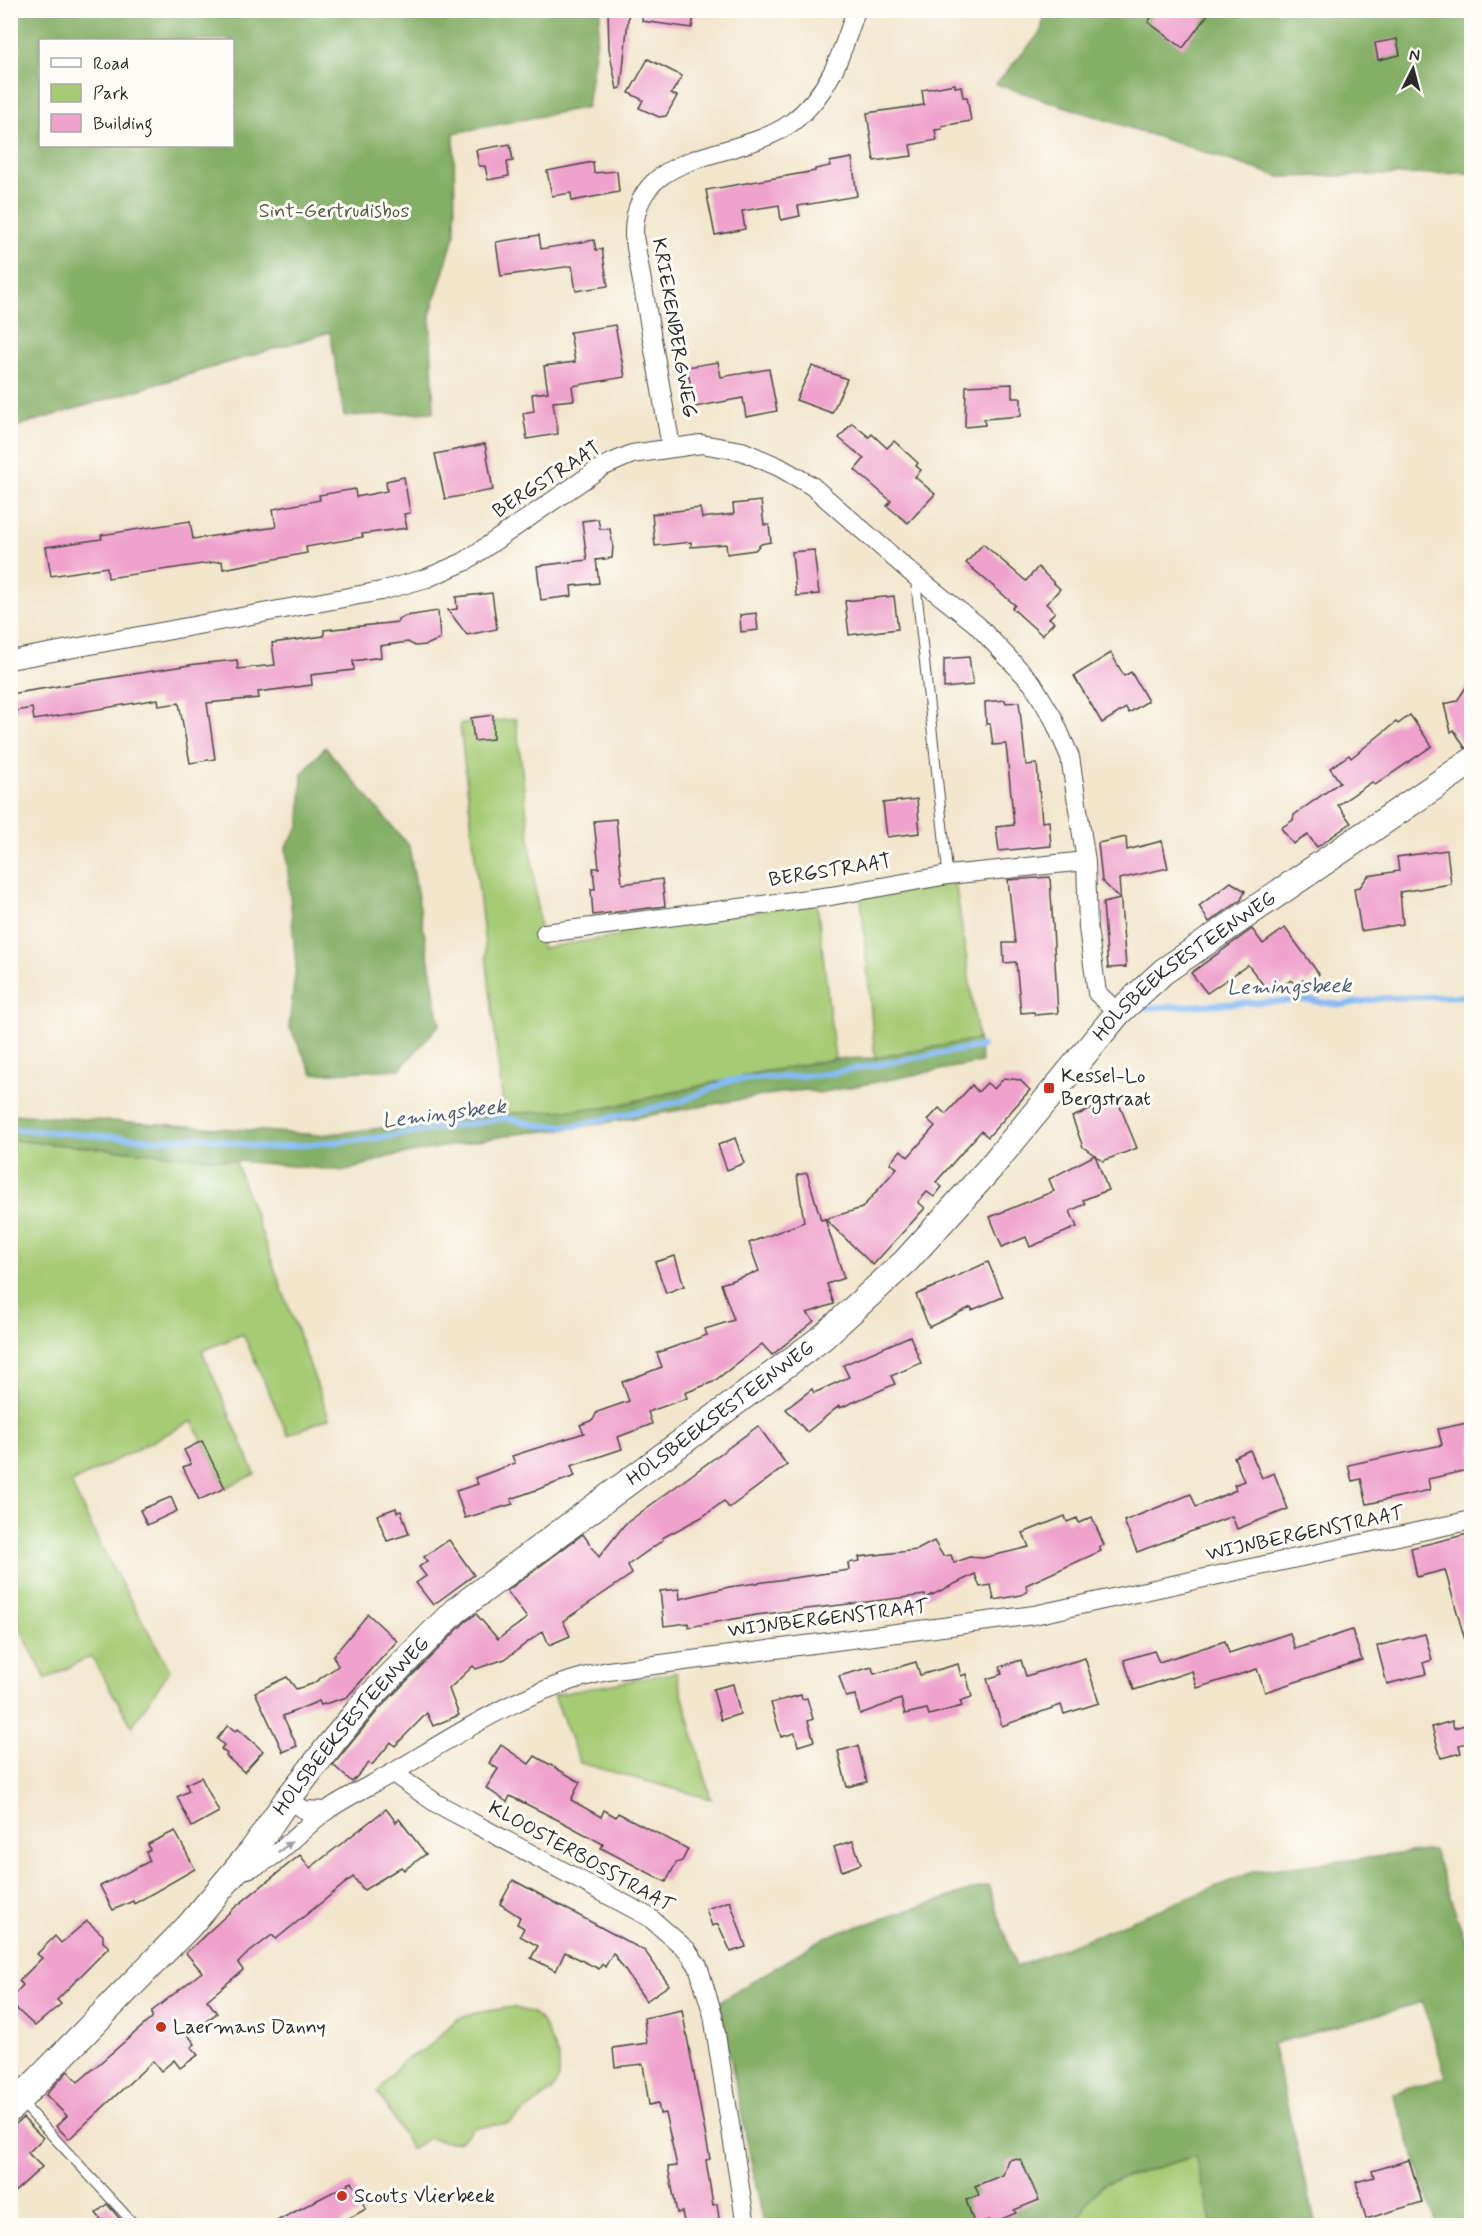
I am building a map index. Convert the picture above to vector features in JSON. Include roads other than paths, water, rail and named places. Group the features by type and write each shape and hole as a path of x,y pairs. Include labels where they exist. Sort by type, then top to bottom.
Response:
{"street":[{"name":"KRIEKENBERGWEG","path":"671,447 634,236 635,221 645,192 652,182 675,166 774,133 804,113 817,99 839,63 856,10"},
{"name":"BERGSTRAAT","path":"10,660 381,591 427,578 477,553 602,467 632,454 701,444 742,451 779,467 812,486 915,576 976,624 1032,683 1053,718 1070,757 1086,861 1088,928 1097,993 1118,1014"},
{"name":"HOLSBEEKSESTEENWEG","path":"15,2105 189,1926 237,1871 287,1800 368,1699 455,1611 708,1426 823,1337 906,1261 990,1168 1118,1014 1164,971 1472,761"},
{"name":"BERGSTRAAT","path":"545,933 831,896 948,875 1086,861"},
{"name":"WIJNBERGENSTRAAT","path":"237,1871 254,1869 299,1836 327,1811 393,1773 530,1695 574,1678 608,1671 1034,1615 1472,1520"},
{"name":"KLOOSTERBOSSTRAAT","path":"393,1773 436,1803 649,1917 687,1950 698,1966 713,2015 746,2226"},
{"path":"287,1800 304,1810 327,1811"}],"lane":[{"path":"915,576 948,875"},
{"path":"15,2105 136,2226"}],"waterway":[{"name":"Lemingsbeek","path":"1144,1008 1306,1000 1341,1005 1384,998 1472,996"},
{"name":"Lemingsbeek","path":"10,1129 158,1140 202,1137 265,1148 371,1139 507,1118 541,1126 574,1126 682,1101 731,1080 819,1075 982,1046"}],"place":[{"name":"Kessel-Lo Bergstraat","path":"1049,1088"},
{"name":"Laermans Danny","path":"161,2027"},
{"name":"Scouts Vlierbeek","path":"342,2196"}],"park label":[{"name":"Sint-Gertrudisbos","path":"334,211"}]}
